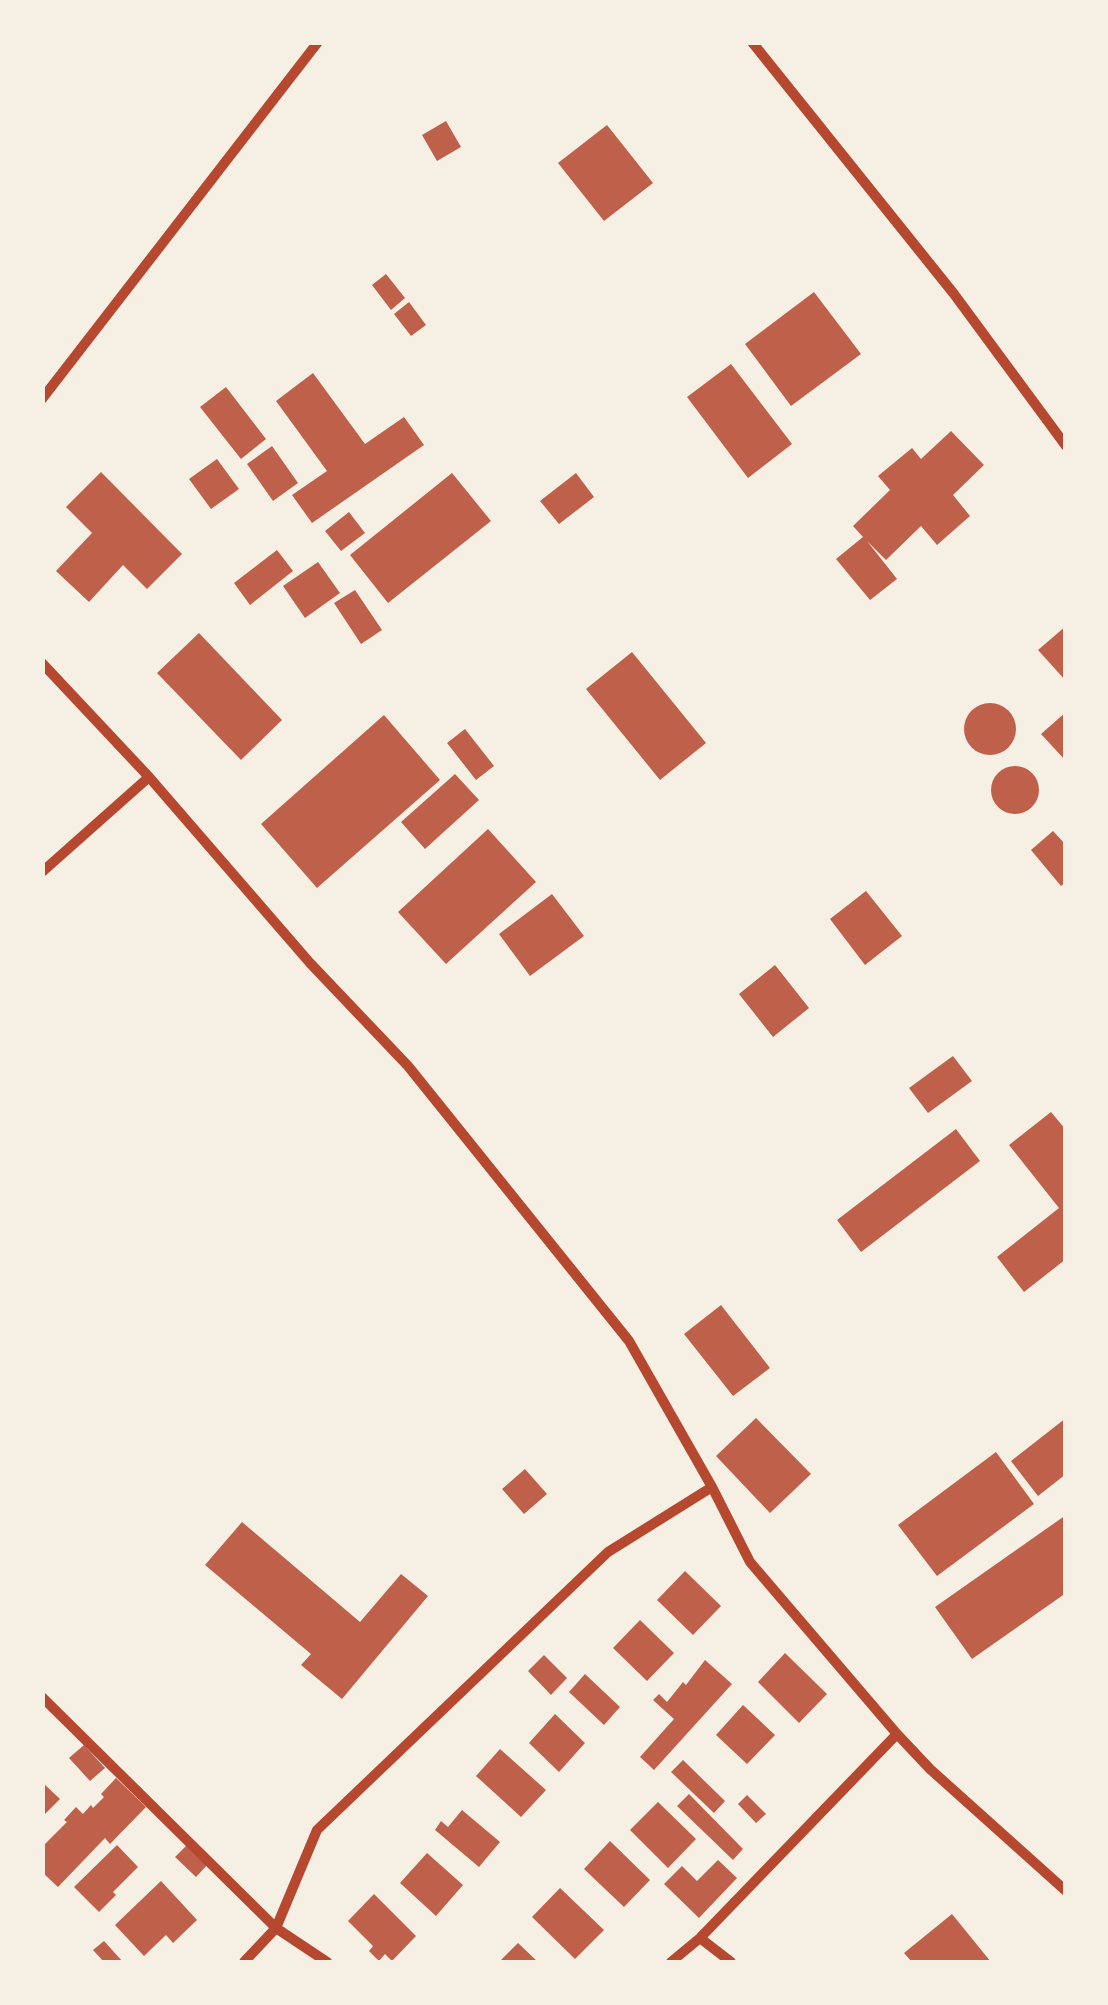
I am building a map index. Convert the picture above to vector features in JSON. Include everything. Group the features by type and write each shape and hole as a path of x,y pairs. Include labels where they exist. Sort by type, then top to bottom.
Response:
{"street":[{"path":"42,399 318,42"},
{"path":"752,42 954,294 1066,446"},
{"path":"42,663 150,777 310,963 408,1066 629,1341 750,1562 930,1769 1066,1891"},
{"path":"42,872 150,777"},
{"path":"244,1962 276,1928 317,1830 608,1552 712,1487"},
{"path":"42,1697 276,1928 326,1962"},
{"path":"671,1962 700,1938 897,1734"},
{"path":"700,1938 730,1962"}],"building":[{"path":"446,121 461,147 437,161 422,135"},
{"path":"607,125 653,183 604,221 558,163"},
{"path":"386,274 405,298 391,310 372,285"},
{"path":"814,292 861,354 791,406 745,344"},
{"path":"409,302 426,325 411,336 394,314"},
{"path":"731,364 792,444 748,478 687,397"},
{"path":"313,373 365,444 404,417 424,445 312,523 292,495 327,471 276,401"},
{"path":"226,387 266,439 241,459 200,407"},
{"path":"951,431 984,465 953,495 970,516 937,545 921,526 886,560 867,541 897,579 870,600 836,559 863,537 853,526 890,490 878,476 912,448 921,459"},
{"path":"272,446 298,483 273,501 247,464"},
{"path":"217,459 239,489 211,509 189,479"},
{"path":"101,472 182,554 147,589 123,565 89,602 56,571 92,533 66,507"},
{"path":"452,473 491,521 388,603 350,555"},
{"path":"576,473 594,497 559,524 540,501"},
{"path":"349,512 365,533 341,551 325,531"},
{"path":"277,550 293,571 250,605 234,583"},
{"path":"318,562 340,593 305,618 283,586"},
{"path":"355,590 382,630 361,644 334,603"},
{"path":"1066,626 1066,681 1038,650"},
{"path":"199,633 282,720 241,760 157,673"},
{"path":"632,652 706,743 660,780 586,689"},
{"path":"990,703 1008,711 1016,729 1008,747 990,755 972,747 964,729 972,711"},
{"path":"1066,712 1066,761 1041,734"},
{"path":"384,715 440,780 317,888 261,824"},
{"path":"465,729 494,766 476,780 447,743"},
{"path":"1015,766 1032,773 1039,790 1032,807 1015,814 998,807 991,790 998,773"},
{"path":"455,774 479,800 425,849 401,822"},
{"path":"488,829 536,882 446,964 398,912"},
{"path":"1053,831 1066,845 1066,882 1061,886 1031,850"},
{"path":"866,891 902,936 865,965 830,919"},
{"path":"552,894 584,936 530,976 499,934"},
{"path":"775,965 809,1008 773,1037 739,994"},
{"path":"953,1056 972,1081 928,1113 909,1088"},
{"path":"1051,1112 1066,1130 1066,1259 1024,1292 997,1257 1059,1208 1009,1145"},
{"path":"956,1129 980,1161 861,1252 837,1220"},
{"path":"721,1305 770,1368 733,1396 684,1334"},
{"path":"756,1418 811,1474 770,1513 716,1456"},
{"path":"1066,1418 1066,1474 1038,1496 1011,1461"},
{"path":"996,1452 1034,1504 937,1576 898,1525"},
{"path":"525,1469 547,1494 524,1514 502,1489"},
{"path":"1066,1515 1066,1593 972,1659 935,1607"},
{"path":"242,1522 360,1622 401,1574 428,1596 342,1699 301,1665 311,1654 205,1565"},
{"path":"685,1571 721,1606 693,1635 657,1600"},
{"path":"640,1620 674,1653 647,1681 613,1648"},
{"path":"785,1653 827,1694 799,1723 758,1682"},
{"path":"544,1655 567,1678 551,1695 528,1671"},
{"path":"705,1660 732,1684 654,1770 640,1757 674,1719 653,1700 659,1694 667,1702"},
{"path":"585,1674 620,1707 604,1725 569,1692"},
{"path":"743,1705 775,1735 747,1764 716,1735"},
{"path":"555,1714 585,1743 559,1772 529,1743"},
{"path":"84,1745 105,1768 90,1781 69,1758"},
{"path":"500,1749 546,1790 521,1817 476,1776"},
{"path":"683,1760 725,1801 714,1813 671,1772"},
{"path":"116,1778 146,1807 110,1844 105,1838 58,1887 42,1872 42,1847 76,1807 83,1814 91,1805 93,1808"},
{"path":"42,1782 60,1799 42,1817"},
{"path":"689,1794 743,1849 733,1860 677,1806"},
{"path":"747,1795 766,1814 756,1823 738,1804"},
{"path":"658,1802 696,1839 668,1868 630,1830"},
{"path":"462,1810 500,1842 479,1867 435,1830 441,1821 448,1827"},
{"path":"610,1841 650,1880 624,1907 584,1869"},
{"path":"190,1842 210,1862 196,1877 175,1857"},
{"path":"117,1845 138,1867 99,1912 74,1887"},
{"path":"427,1853 463,1885 436,1916 400,1883"},
{"path":"718,1860 737,1878 699,1918 664,1884 682,1866 697,1881"},
{"path":"161,1881 197,1920 173,1943 166,1935 144,1956 115,1925"},
{"path":"560,1888 604,1930 575,1959 532,1917"},
{"path":"374,1894 416,1936 392,1961 385,1954 379,1961 369,1951 373,1946 348,1921"},
{"path":"952,1914 991,1962 912,1962 904,1953"},
{"path":"104,1941 123,1962 104,1962 93,1950"},
{"path":"518,1943 538,1962 499,1962"}]}
